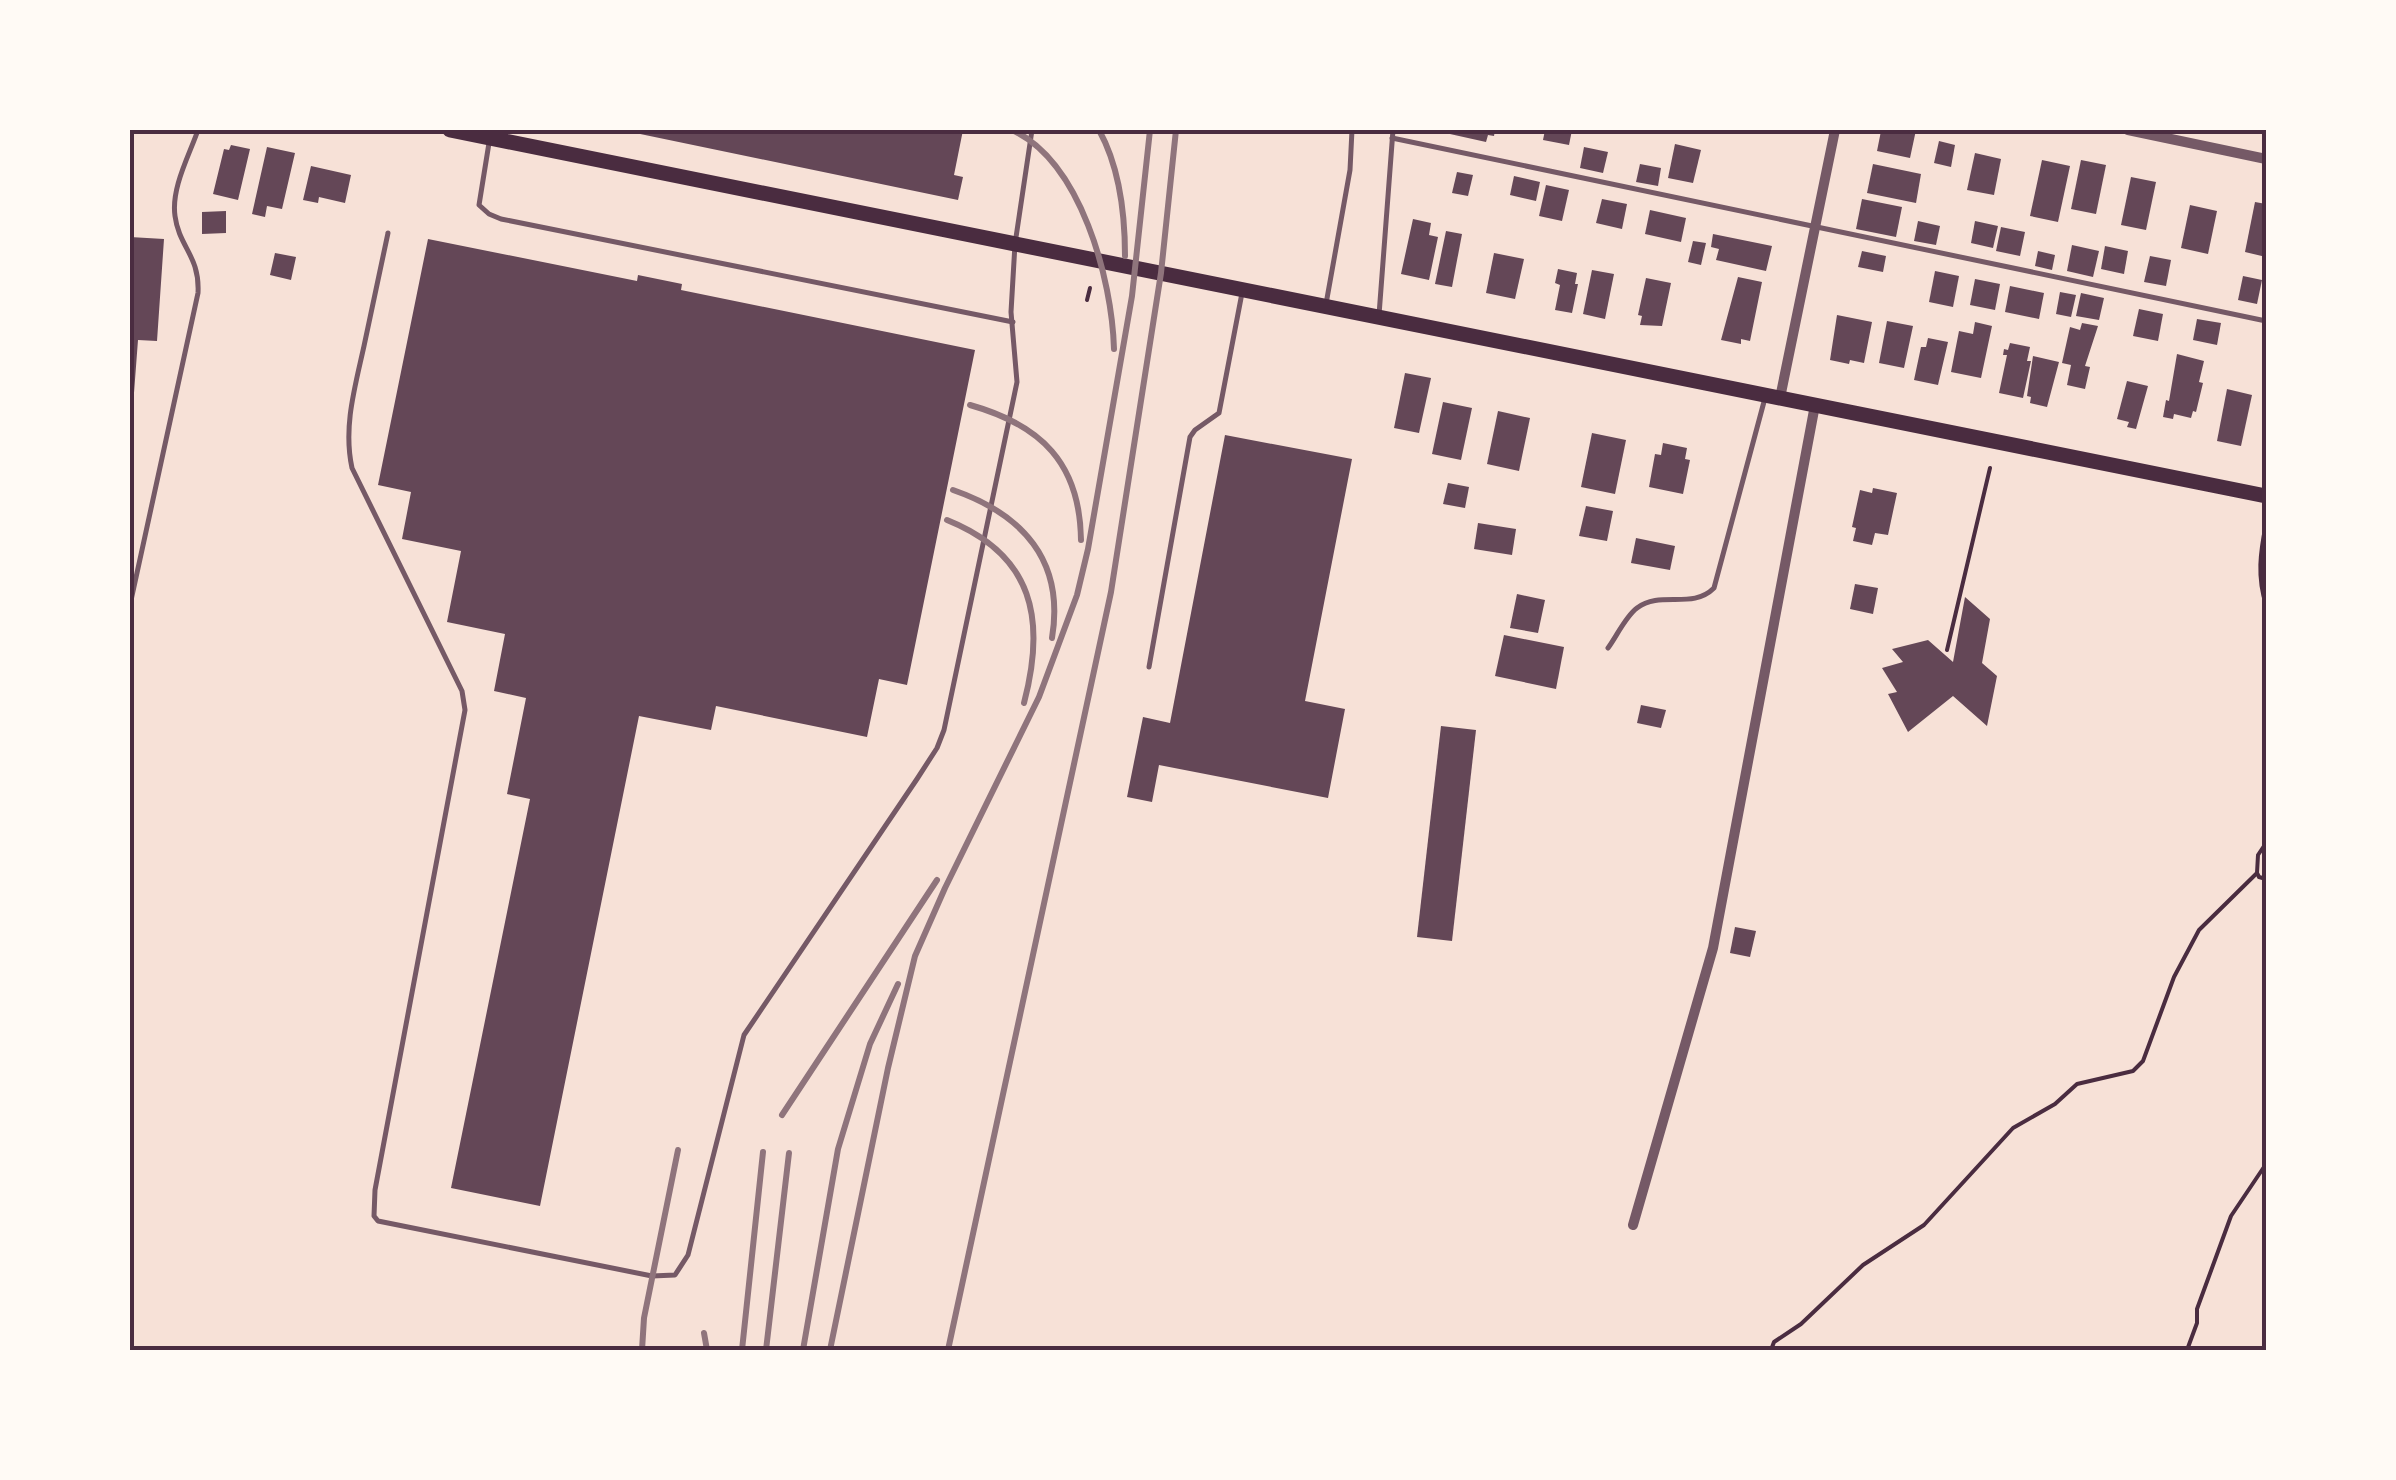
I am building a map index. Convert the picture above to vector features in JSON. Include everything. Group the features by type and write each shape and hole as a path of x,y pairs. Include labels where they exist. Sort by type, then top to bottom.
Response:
{"main road":[{"path":"450,130 2266,496"}],"street":[{"path":"1773,397 1835,130"},
{"path":"2128,130 2266,159"},
{"path":"1634,1225 1713,948 1815,405"}],"lane":[{"path":"130,605 198,293 195,260 174,215 180,178 198,130"},
{"path":"388,233 354,392 348,451 352,468 462,691 465,710 375,1190 374,1216 378,1221 652,1276 674,1275 684,1265 735,1063 751,1020 937,748 948,714 1017,382 1013,322 1015,244 1032,130"},
{"path":"1325,307 1350,170 1352,130"},
{"path":"1379,318 1393,134 2266,321"},
{"path":"490,138 479,205 501,219 1013,322"},
{"path":"1149,667 1190,436 1219,412 1242,290"},
{"path":"1608,648 1634,609 1662,598 1703,598 1714,588 1773,397"}],"path":[{"path":"1087,300 1090,288"},
{"path":"1947,650 1990,468"},
{"path":"2266,524 2259,560 2260,589 2266,605"},
{"path":"2266,843 2258,855 2256,872 2259,878 2266,878"},
{"path":"1771,1350 1774,1342 1801,1324 1863,1265 1924,1225 2013,1128 2055,1104 2077,1084 2132,1071 2143,1061 2174,977 2200,930 2256,872"},
{"path":"2187,1350 2197,1323 2197,1309 2231,1216 2266,1164"}],"building":[{"path":"621,130 963,130 954,175 963,177 958,200"},
{"path":"1451,130 1495,130 1486,142 1450,134"},
{"path":"1545,130 1572,130 1569,145 1543,140"},
{"path":"1916,130 1910,158 1877,151 1881,131"},
{"path":"1939,141 1955,145 1951,167 1934,163"},
{"path":"1675,144 1701,150 1693,183 1668,178"},
{"path":"231,145 250,149 238,200 213,194 224,149 229,150"},
{"path":"267,147 295,153 282,209 267,206 265,217 252,214"},
{"path":"1584,147 1608,152 1603,173 1580,168"},
{"path":"1975,153 2001,159 1994,195 1967,190"},
{"path":"2042,160 2070,166 2058,222 2030,216"},
{"path":"2081,160 2106,165 2096,214 2071,209"},
{"path":"1640,164 1661,168 1658,186 1636,182"},
{"path":"1873,164 1921,174 1916,203 1867,193"},
{"path":"311,166 351,175 345,203 319,197 318,203 303,200"},
{"path":"1457,172 1473,175 1468,196 1452,193"},
{"path":"1514,176 1540,182 1536,201 1510,195"},
{"path":"2131,177 2156,182 2146,230 2121,225"},
{"path":"1546,185 1569,190 1562,221 1539,216"},
{"path":"1602,199 1627,204 1622,229 1596,223"},
{"path":"1862,199 1902,207 1896,237 1856,229"},
{"path":"2255,202 2266,204 2266,257 2245,252"},
{"path":"2190,205 2217,211 2208,254 2181,248"},
{"path":"1650,210 1686,218 1681,242 1645,234"},
{"path":"226,211 226,233 202,234 202,212"},
{"path":"1413,219 1431,223 1429,235 1438,237 1429,280 1401,274"},
{"path":"1918,221 1940,226 1936,245 1914,241"},
{"path":"1975,221 1998,226 1993,248 1971,243"},
{"path":"2001,227 2025,232 2020,256 1996,251"},
{"path":"1446,231 1462,234 1452,287 1435,284"},
{"path":"1713,234 1772,246 1766,271 1716,260 1719,249 1711,247"},
{"path":"130,237 164,239 157,341 138,340 133,406 130,406"},
{"path":"428,239 637,281 638,275 682,284 681,290 975,350 907,685 879,679 867,737 716,706 711,730 639,716 540,1206 451,1188 530,799 507,794 526,698 494,691 505,634 447,622 461,551 402,539 411,492 378,485"},
{"path":"1693,241 1706,243 1701,265 1688,262"},
{"path":"2072,245 2099,251 2093,277 2067,271"},
{"path":"2105,246 2128,251 2124,274 2101,269"},
{"path":"1862,251 1886,256 1883,272 1858,267"},
{"path":"2038,251 2055,255 2052,270 2035,266"},
{"path":"275,253 296,257 291,280 270,275"},
{"path":"1494,253 1524,259 1515,299 1486,293"},
{"path":"2150,256 2171,260 2166,286 2144,282"},
{"path":"1558,269 1577,273 1572,313 1555,310 1560,285 1555,283"},
{"path":"1592,270 1614,274 1605,319 1583,314"},
{"path":"1935,271 1959,276 1953,307 1929,302"},
{"path":"2243,276 2262,280 2257,304 2238,300"},
{"path":"1738,277 1762,282 1750,341 1741,339 1741,344 1721,340"},
{"path":"1646,278 1671,283 1662,326 1640,325 1642,316 1638,315"},
{"path":"1975,279 2000,284 1995,310 1970,305"},
{"path":"2010,286 2044,293 2039,319 2005,312"},
{"path":"2060,292 2076,295 2071,317 2056,314"},
{"path":"2081,293 2104,298 2099,320 2076,316"},
{"path":"2139,309 2163,314 2158,341 2133,336"},
{"path":"1837,315 1872,322 1864,363 1830,360"},
{"path":"2197,319 2221,323 2217,345 2193,340"},
{"path":"1887,321 1913,326 1904,368 1879,363"},
{"path":"1975,322 1992,326 1981,378 1951,372 1959,331 1973,334"},
{"path":"2082,323 2098,326 2085,366 2090,367 2085,389 2067,385 2071,365 2062,363 2070,327 2080,330"},
{"path":"1928,338 1948,342 1938,385 1914,380 1921,347 1926,347"},
{"path":"2010,343 2030,347 2023,398 1999,393 2007,355 2003,355 2004,349 2008,350"},
{"path":"2177,354 2204,361 2199,382 2203,383 2191,418 2174,414 2173,419 2163,417"},
{"path":"2033,356 2059,362 2047,407 2030,403 2031,397 2027,396"},
{"path":"1405,373 1431,378 1419,433 1394,428"},
{"path":"2127,381 2148,386 2136,429 2117,419"},
{"path":"2227,389 2252,395 2241,446 2217,441"},
{"path":"1443,402 1472,408 1461,460 1432,454"},
{"path":"1498,411 1530,418 1519,471 1487,464"},
{"path":"1592,433 1626,440 1615,494 1581,487"},
{"path":"1225,435 1352,459 1305,701 1345,709 1328,798 1159,765 1152,802 1127,797 1143,717 1170,723"},
{"path":"1663,443 1687,448 1685,459 1690,460 1683,494 1649,487 1655,454 1661,455"},
{"path":"1448,483 1469,487 1465,508 1443,504"},
{"path":"1873,488 1897,493 1888,535 1875,533 1872,545 1853,541 1856,528 1852,527 1860,490 1872,493"},
{"path":"1586,506 1613,511 1607,541 1579,536"},
{"path":"1478,523 1516,529 1512,555 1474,549"},
{"path":"1636,538 1675,546 1670,570 1631,563"},
{"path":"1855,584 1878,588 1873,614 1850,609"},
{"path":"1517,594 1545,600 1538,633 1510,628"},
{"path":"1965,597 1990,619 1982,663 1997,676 1987,726 1953,696 1908,732 1888,694 1897,692 1882,668 1903,662 1892,649 1928,640 1953,662"},
{"path":"1504,635 1564,647 1556,689 1495,676"},
{"path":"1641,705 1666,710 1661,728 1637,723"},
{"path":"1441,726 1476,730 1452,941 1417,937"},
{"path":"1735,927 1756,931 1750,957 1730,953"}],"railway":[{"path":"1012,130 1036,146 1057,168 1088,225 1107,290 1114,349"},
{"path":"1099,130 1120,192 1125,256"},
{"path":"830,1350 915,956 1039,697 1077,595 1132,296 1150,130"},
{"path":"948,1350 1111,592 1161,273 1176,130"},
{"path":"970,405 1017,424 1052,451 1073,489 1081,540"},
{"path":"953,490 999,512 1033,544 1052,585 1052,638"},
{"path":"947,520 999,552 1015,571 1026,594 1033,644 1024,703"},
{"path":"782,1115 937,880"},
{"path":"803,1350 838,1149 870,1044 898,984"},
{"path":"642,1350 644,1318 678,1150"},
{"path":"742,1350 763,1152"},
{"path":"766,1350 789,1153"},
{"path":"704,1333 707,1350"}]}
